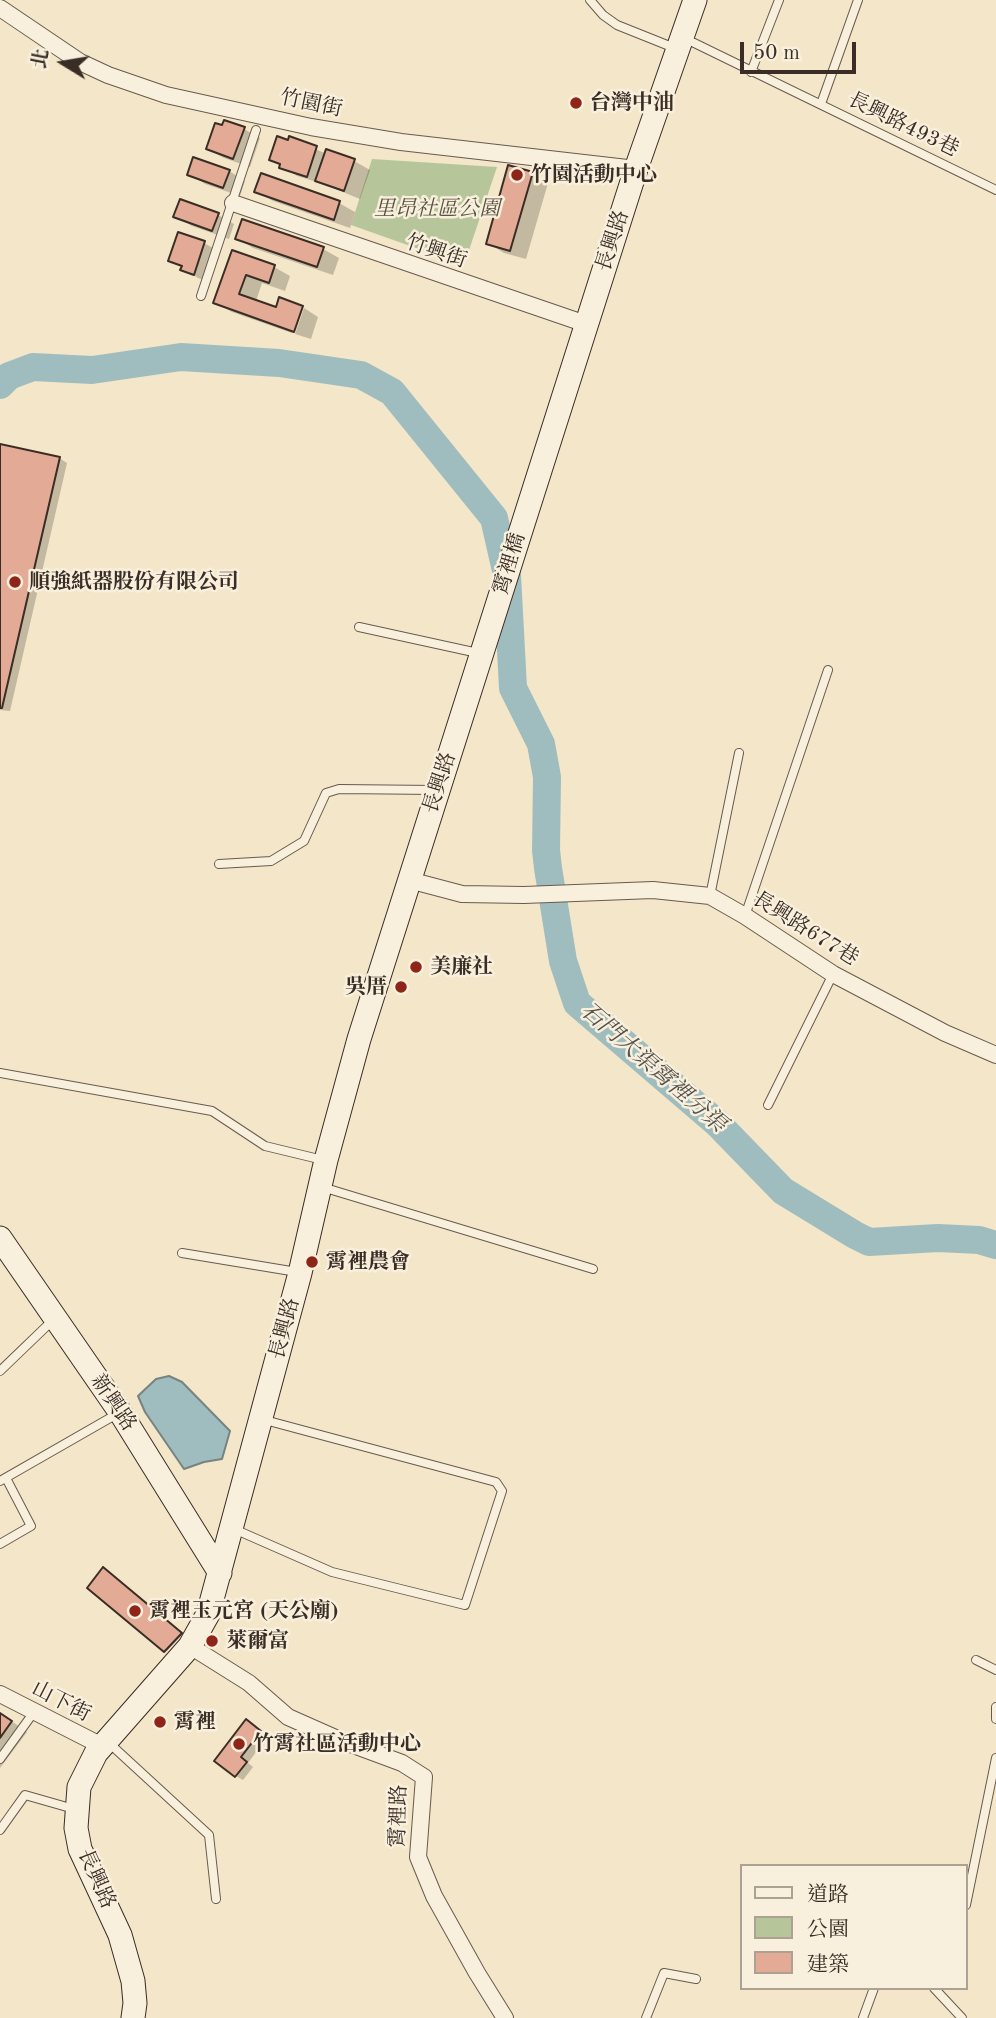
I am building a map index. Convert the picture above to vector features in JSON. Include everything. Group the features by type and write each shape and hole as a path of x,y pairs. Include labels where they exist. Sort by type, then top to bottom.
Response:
{"main road":[{"name":"長興路","path":"523,523 636,169 695,0"},
{"name":"霄裡橋","path":"498,605 523,523"},
{"name":"長興路","path":"133,2018 133,1982 121,1935 80,1849 76,1828 79,1787 96,1753 190,1646 208,1614 300,1272 319,1186 359,1039 498,605"},
{"name":"新興路","path":"0,1238 120,1412 220,1573"}],"street":[{"name":"竹園街","path":"0,8 80,62 108,75 166,94 311,127 401,142 636,169"},
{"name":"竹興街","path":"233,203 586,324"},
{"name":"長興路677巷","path":"409,880 462,894 524,895 653,890 710,896 833,974 945,1033 996,1055"},
{"name":"霄裡路","path":"190,1646 248,1683 288,1717 402,1763 424,1777 418,1857 434,1896 505,2018"},
{"name":"山下街","path":"0,1694 105,1743"}],"lane":[{"name":"長興路493巷","path":"590,0 603,15 617,25 679,43 751,72 996,190"},
{"path":"751,72 779,0"},
{"path":"821,104 858,0"},
{"path":"201,296 256,130"},
{"path":"359,627 481,653"},
{"path":"745,916 828,670"},
{"path":"710,896 739,753"},
{"path":"219,864 271,861 303,841 326,793 339,789 438,790"},
{"path":"768,1105 833,974"},
{"path":"0,1073 212,1111 265,1146 326,1160"},
{"path":"319,1186 593,1269"},
{"path":"181,1253 300,1272"},
{"path":"0,1371 55,1318"},
{"path":"0,1544 31,1526 3,1480 120,1412"},
{"path":"232,1528 332,1572 465,1605 502,1491 496,1482 260,1419"},
{"path":"976,1660 996,1670"},
{"path":"996,1707 996,1719"},
{"path":"0,1759 34,1712"},
{"path":"105,1743 209,1835 216,1899"},
{"path":"968,1895 996,1758"},
{"path":"0,1830 25,1795 77,1810"},
{"path":"646,2018 664,1973 696,1979"},
{"path":"863,2018 873,1990"},
{"path":"936,1990 962,2018"}],"green space":[{"name":"里昂社區公園","path":"372,159 497,167 464,265 351,225"}],"water":[{"path":"169,1376 182,1382 230,1431 222,1459 184,1469 145,1412 138,1396 156,1379"}],"building":[{"path":"224,120 245,127 233,159 206,149 215,123 222,125"},
{"path":"277,136 288,140 289,136 317,146 307,177 279,168 280,164 269,160"},
{"path":"326,149 355,159 344,191 315,181"},
{"path":"193,157 230,170 223,188 187,175"},
{"path":"508,165 533,172 510,251 486,244"},
{"path":"261,173 340,201 334,220 254,192"},
{"path":"180,199 219,213 212,231 173,217"},
{"path":"242,219 324,247 317,267 235,239"},
{"path":"178,232 205,241 194,275 180,270 182,266 168,261"},
{"path":"232,250 275,265 269,283 246,275 239,294 276,307 279,297 303,306 294,332 213,303"},
{"name":"順強紙器股份有限公司","path":"0,444 60,457 2,708 0,708"},
{"name":"霄裡玉元宮 (天公廟)","path":"103,1567 182,1633 164,1652 87,1588"},
{"path":"0,1713 12,1721 0,1738"},
{"name":"竹霄社區活動中心","path":"246,1719 261,1731 241,1757 247,1762 235,1777 214,1761"}],"waterway":[{"name":"石門大渠霄裡分渠","path":"0,385 9,376 33,367 92,370 181,357 279,363 361,375 392,392 494,518 507,575 513,688 541,744 547,777 548,868 563,961 577,1003 717,1123 783,1191 855,1235 869,1242 938,1238 979,1240 996,1245"}],"place":[{"name":"台灣中油","path":"576,103"},
{"name":"竹園活動中心","path":"517,175"},
{"name":"順強紙器股份有限公司","path":"15,582"},
{"name":"美廉社","path":"416,967"},
{"name":"吳厝","path":"401,987"},
{"name":"霄裡農會","path":"312,1262"},
{"name":"霄裡玉元宮 (天公廟)","path":"135,1611"},
{"name":"萊爾富","path":"212,1641"},
{"name":"霄裡","path":"160,1722"},
{"name":"竹霄社區活動中心","path":"239,1744"}]}
